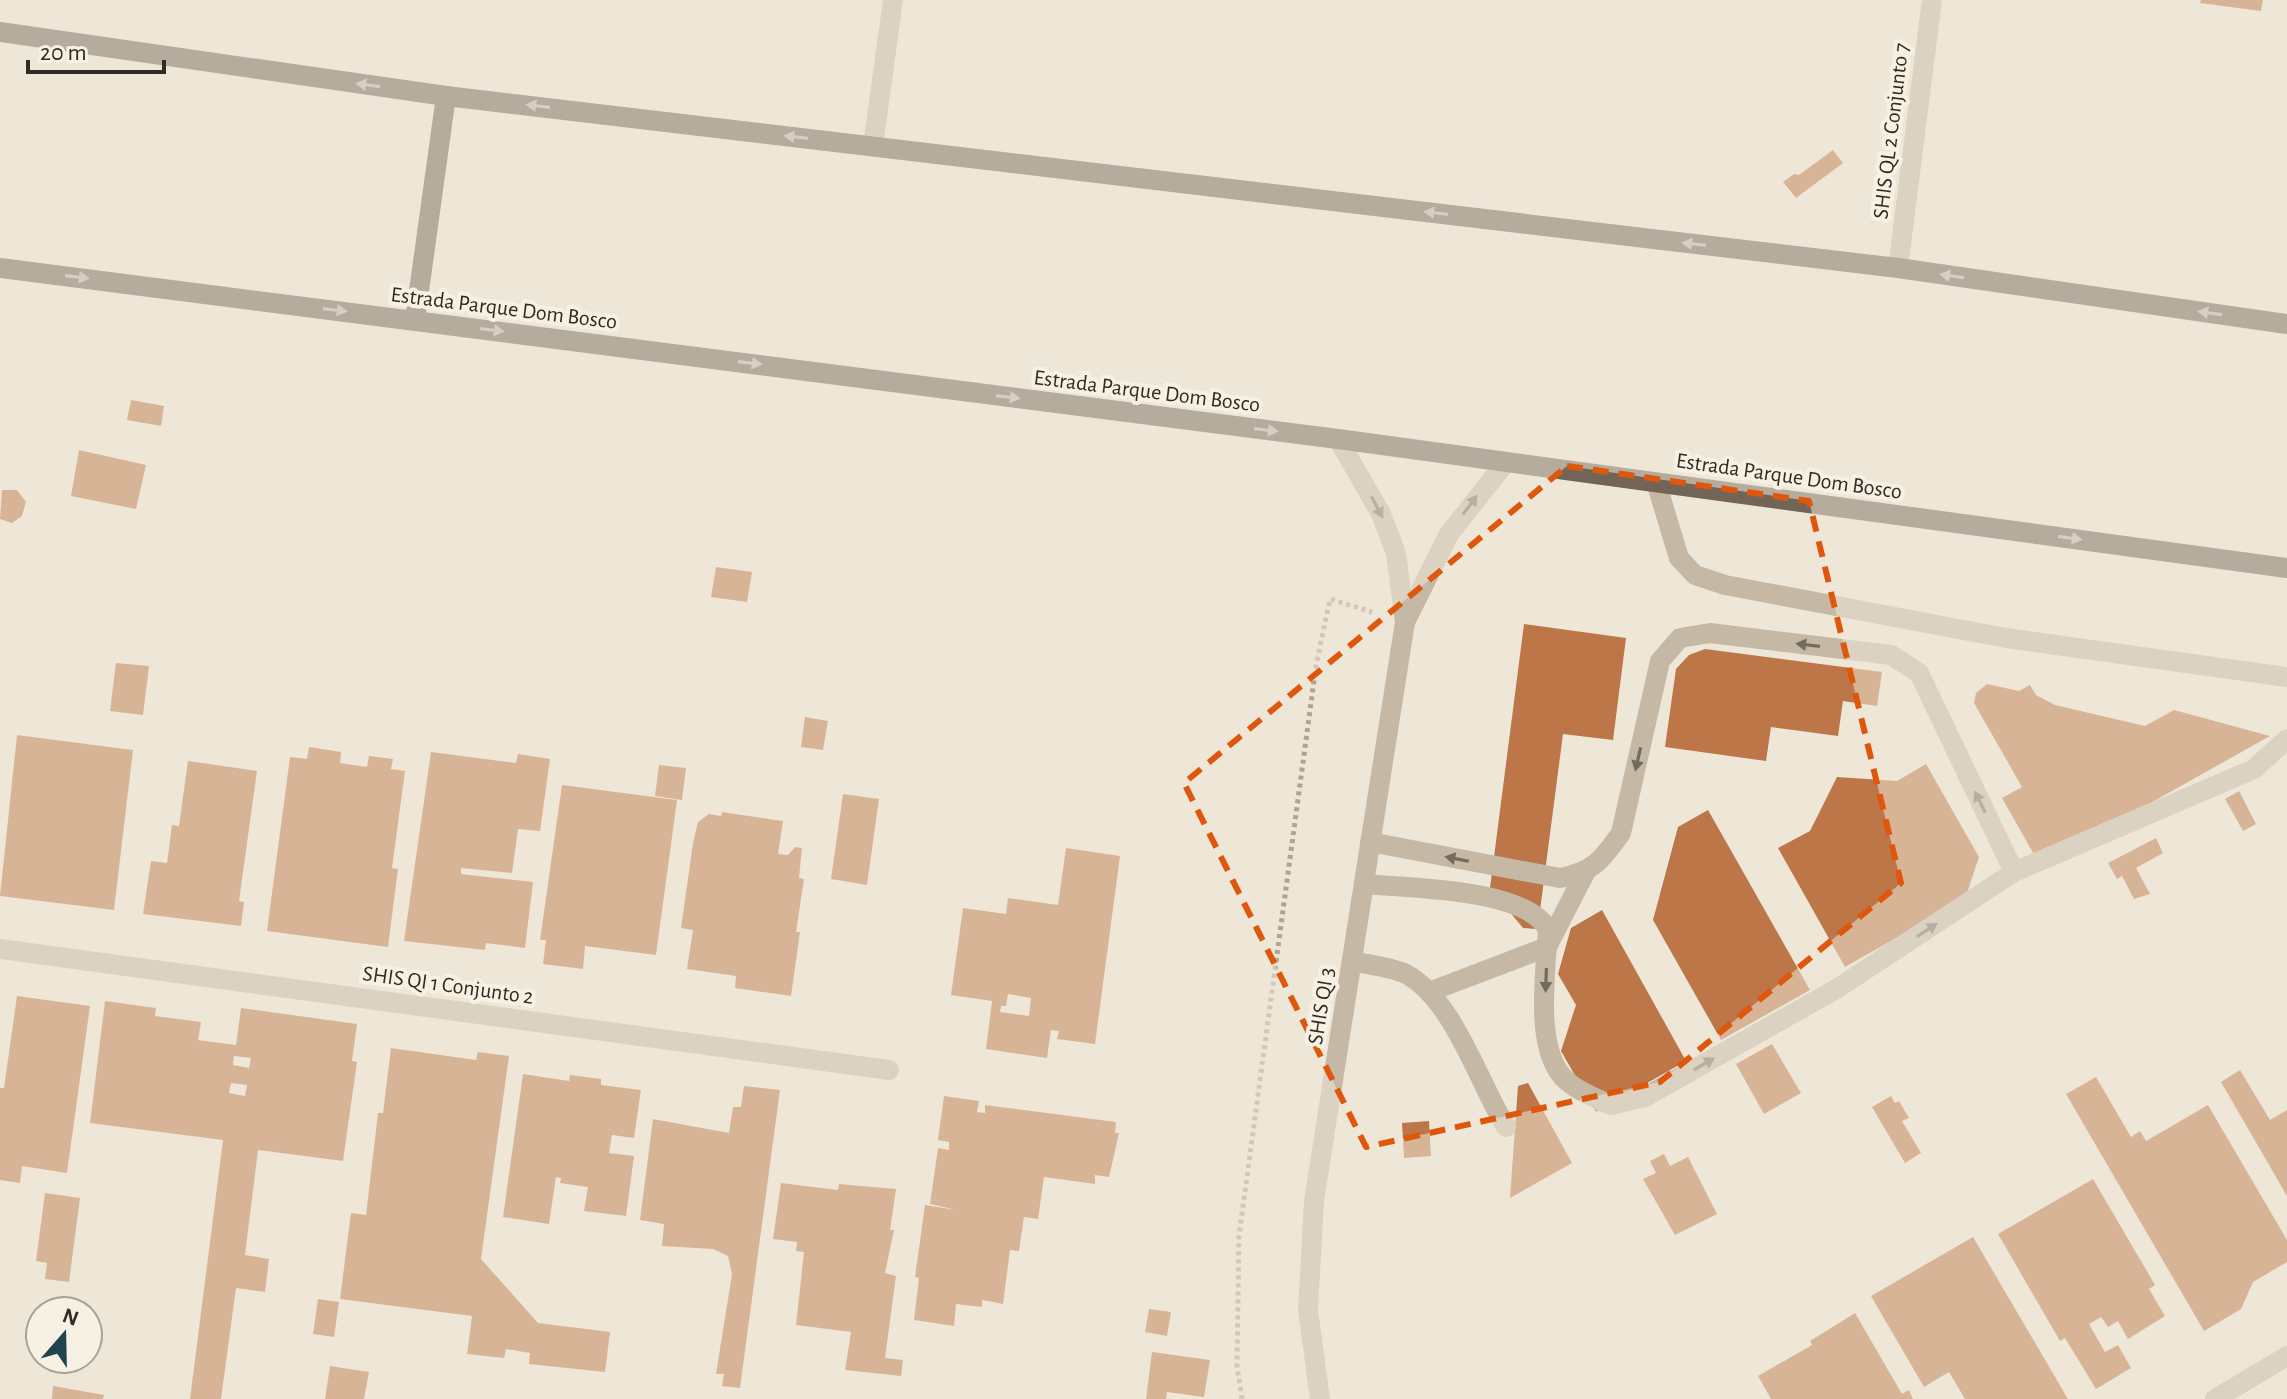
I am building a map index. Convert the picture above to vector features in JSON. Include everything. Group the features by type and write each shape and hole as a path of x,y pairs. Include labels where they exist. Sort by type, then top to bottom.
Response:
{"main road":[{"path":"0,32 446,96 1898,268 2287,324"},
{"path":"415,320 446,96"},
{"name":"Estrada Parque Dom Bosco","path":"0,268 1338,439 2287,568"}],"street":[{"path":"873,146 893,0"},
{"name":"SHIS QL 2 Conjunto 7","path":"1898,268 1932,0"},
{"name":"SHIS QI 3","path":"1320,1399 1308,1310 1314,1201 1405,622 1396,553 1381,514 1338,439"},
{"name":"SHIS QI 3","path":"1405,622 1449,534 1506,462"},
{"path":"1656,482 1679,558 1695,575 1725,585 2006,638 2287,677"},
{"path":"1429,992 1547,947 1585,873 1605,855 1621,833 1660,661 1680,638 1710,633 1891,655 1919,673 2014,872"},
{"path":"1364,884 1511,902 1542,918 1548,930 1545,1031 1551,1058 1564,1080 1611,1105 1645,1097 1838,988 2014,872 2254,769 2287,739"},
{"path":"1370,842 1560,878 1585,873"},
{"name":"SHIS QI 1 Conjunto 2","path":"0,949 889,1070"},
{"path":"1352,961 1405,974 1429,992 1453,1023 1479,1082 1506,1127"},
{"path":"2215,1399 2287,1356"}],"path":[{"path":"1242,1399 1237,1366 1239,1236 1316,666 1330,599 1405,622"}],"highlighted area":[{"path":"1567,466 1809,501 1901,883 1660,1082 1366,1147 1184,783"}],"building":[{"path":"2201,0 2263,0 2261,11 2200,3"},
{"path":"1833,150 1843,163 1796,198 1783,182 1794,174 1799,175"},
{"path":"131,400 164,406 161,426 127,420"},
{"path":"79,450 146,465 136,509 71,496"},
{"path":"2,490 17,490 26,502 22,516 12,523 0,519"},
{"path":"716,567 752,572 747,602 711,597"},
{"path":"1524,624 1626,638 1613,740 1563,734 1538,926 1535,929 1523,928 1490,888"},
{"path":"1705,649 1882,672 1877,706 1843,701 1838,736 1771,727 1766,761 1665,747 1676,669 1689,655"},
{"path":"116,663 149,666 143,715 110,711"},
{"path":"1987,684 2019,691 2030,685 2036,695 2055,705 2145,726 2174,710 2270,736 2040,865 2002,798 2022,787 1974,703 1976,693"},
{"path":"805,717 828,721 823,750 801,747"},
{"path":"17,735 133,750 114,910 0,896"},
{"path":"309,747 341,752 340,763 367,767 369,756 393,759 391,769 405,771 392,868 398,869 388,947 267,931 290,757 307,759"},
{"path":"431,752 516,763 518,754 550,759 540,831 518,829 512,873 461,868 461,874 533,882 525,948 486,943 485,950 404,941"},
{"path":"188,761 257,771 239,901 244,902 241,926 143,914 151,861 167,863 172,825 179,826"},
{"path":"1926,764 1979,857 1965,899 1845,967 1778,848 1810,831 1837,777 1897,781"},
{"path":"659,765 686,768 682,800 655,796"},
{"path":"562,785 677,800 656,955 585,946 583,969 543,964 546,940 540,940"},
{"path":"2239,791 2256,824 2243,831 2225,799"},
{"path":"843,794 879,799 867,885 831,879"},
{"path":"1708,810 1810,990 1721,1040 1653,920 1678,827"},
{"path":"722,812 783,821 778,854 788,855 795,847 802,848 799,878 804,879 791,996 735,988 736,976 687,969 693,930 681,928 693,843 698,822 709,814 721,816"},
{"path":"2156,838 2163,853 2136,868 2150,894 2134,899 2122,876 2117,879 2108,863"},
{"path":"1066,848 1120,856 1095,1044 1057,1039 1059,1031 1051,1030 1047,1058 986,1049 992,1001 951,995 963,908 1006,914 1008,898 1058,905","holes":["1008,994 1031,998 1029,1016 1000,1012 1001,1006 1006,1006"]},
{"path":"1602,910 1686,1061 1596,1112 1561,1051 1576,1005 1558,974 1571,928"},
{"path":"17,996 90,1006 67,1173 22,1166 20,1183 0,1180 0,1088 4,1088"},
{"path":"105,1001 156,1008 155,1016 201,1022 198,1040 236,1045 241,1008 357,1024 352,1061 357,1062 343,1161 258,1150 245,1255 269,1259 265,1292 236,1288 221,1399 190,1399 223,1140 90,1123","holes":["234,1056 251,1058 249,1068 233,1065","231,1083 247,1085 245,1096 229,1093"]},
{"path":"1772,1044 1801,1093 1764,1114 1736,1064"},
{"path":"391,1048 476,1060 478,1052 509,1056 481,1259 538,1323 610,1332 605,1372 529,1364 530,1353 506,1349 504,1358 467,1354 472,1316 340,1299 351,1213 366,1215 378,1113 383,1113"},
{"path":"2240,1070 2270,1120 2287,1110 2287,1196 2221,1082"},
{"path":"523,1074 569,1081 570,1075 601,1079 601,1085 641,1090 634,1138 612,1135 609,1153 634,1156 626,1216 584,1211 588,1187 560,1183 561,1178 556,1177 549,1224 503,1217"},
{"path":"2096,1077 2131,1137 2140,1131 2146,1141 2208,1105 2287,1240 2287,1262 2253,1282 2241,1309 2204,1331 2066,1094"},
{"path":"1528,1083 1572,1163 1510,1198 1518,1086"},
{"path":"744,1086 780,1090 740,1388 722,1386 724,1374 716,1374 732,1274 728,1256 713,1249 662,1246 664,1224 640,1220 653,1119 729,1133 733,1107 741,1107"},
{"path":"944,1096 979,1101 977,1112 985,1113 985,1105 1116,1122 1115,1133 1119,1133 1109,1177 1095,1175 1095,1184 1044,1177 1038,1219 1024,1217 1019,1251 1010,1250 1003,1304 982,1300 982,1307 956,1304 954,1326 914,1320 919,1278 915,1277 925,1205 957,1210 930,1204 938,1148 949,1150 949,1142 938,1140"},
{"path":"1891,1096 1895,1103 1899,1101 1909,1118 1902,1121 1921,1153 1905,1163 1872,1107"},
{"path":"1429,1121 1431,1156 1404,1158 1402,1123"},
{"path":"1664,1154 1670,1166 1688,1157 1717,1214 1675,1235 1643,1179 1656,1173 1650,1161"},
{"path":"2093,1179 2155,1285 2149,1289 2165,1316 2128,1339 2118,1321 2108,1327 2101,1317 2089,1324 2105,1352 2118,1345 2131,1368 2096,1389 2065,1338 2060,1341 1998,1234"},
{"path":"781,1183 838,1190 839,1184 896,1189 890,1230 894,1230 885,1273 896,1276 885,1358 903,1360 901,1376 845,1370 851,1332 796,1325 804,1252 796,1251 797,1242 773,1239"},
{"path":"45,1193 80,1198 69,1282 45,1279 47,1263 36,1261"},
{"path":"1973,1237 2068,1399 1965,1399 1949,1372 1924,1387 1871,1296"},
{"path":"318,1299 339,1302 334,1337 313,1334"},
{"path":"1149,1309 1171,1312 1167,1336 1145,1332"},
{"path":"1855,1313 1902,1394 1909,1390 1913,1399 1771,1399 1758,1376 1812,1345 1810,1341"},
{"path":"1152,1352 1210,1360 1204,1397 1167,1392 1166,1399 1146,1399"},
{"path":"330,1366 369,1372 364,1399 325,1399"},
{"path":"53,1386 104,1395 103,1399 52,1399"}]}
